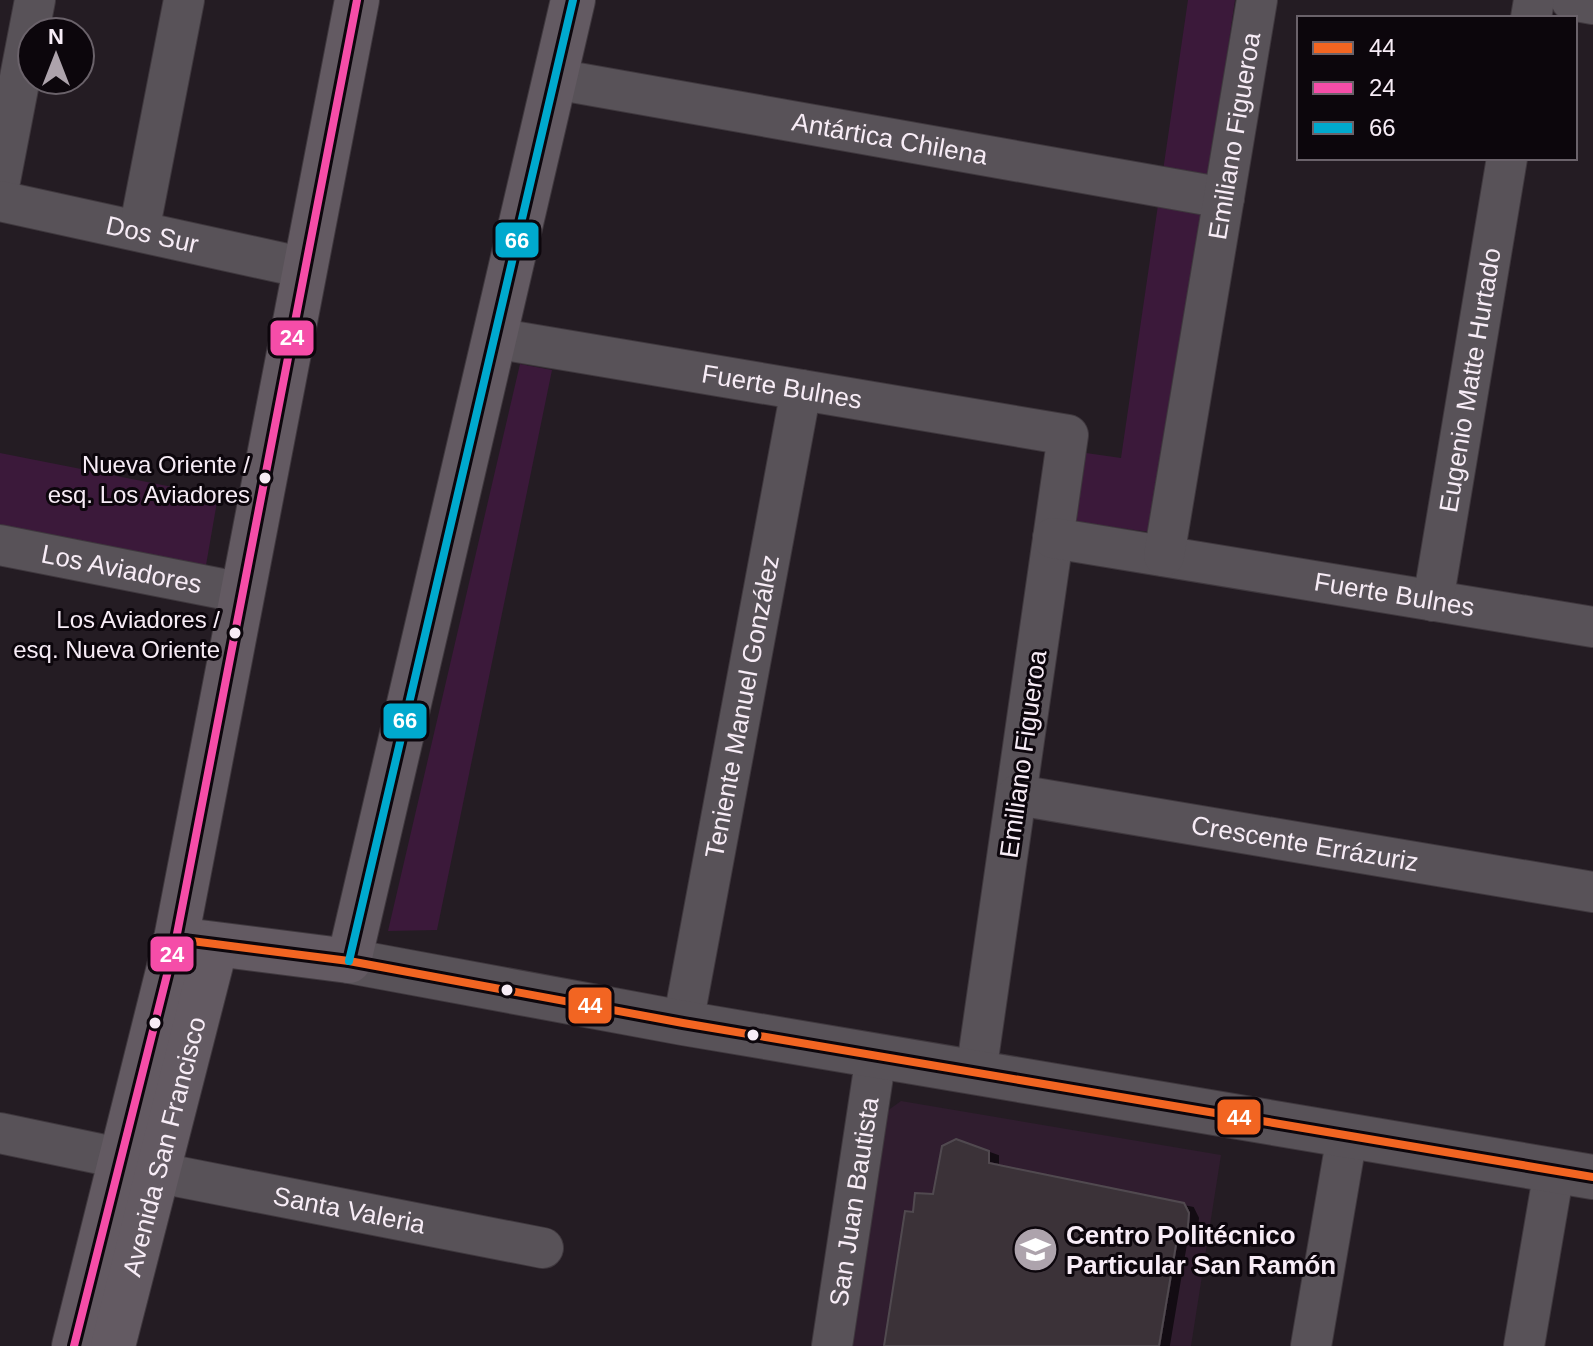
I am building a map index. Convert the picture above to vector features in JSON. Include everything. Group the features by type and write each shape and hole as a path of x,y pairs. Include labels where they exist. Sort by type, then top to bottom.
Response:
{"main road":[{"name":"Avenida San Francisco","path":"74,1346 137,1165 196,942 243,593 357,0"},
{"path":"196,942 349,961 573,0"},
{"name":"Avenida San Francisco","path":"113,1346 137,1165"}],"street":[{"path":"0,181 35,0"},
{"path":"139,231 184,0"},
{"name":"Emiliano Figueroa","path":"1164,556 1257,0"},
{"path":"1571,0 1593,4"},
{"name":"Antártica Chilena","path":"555,79 1224,198"},
{"name":"Eugenio Matte Hurtado","path":"1433,601 1507,160"},
{"name":"Dos Sur","path":"0,201 305,268"},
{"name":"Fuerte Bulnes","path":"494,338 1068,435"},
{"name":"Teniente Manuel González","path":"683,1023 801,390"},
{"name":"Emiliano Figueroa","path":"976,1073 1068,435"},
{"name":"Fuerte Bulnes","path":"1053,538 1593,627"},
{"name":"Los Aviadores","path":"0,545 243,593"},
{"name":"Crescente Errázuriz","path":"1017,795 1593,892"},
{"path":"349,961 683,1023 1574,1174 1524,1346"},
{"name":"San Juan Bautista","path":"832,1346 876,1056"},
{"name":"Santa Valeria","path":"0,1133 137,1165 543,1248"},
{"path":"1311,1346 1347,1136"}],"shaded area":[{"path":"1188,0 1235,0 1157,533 1076,522 1086,453 1121,458"},
{"path":"520,364 552,370 437,930 388,931"},
{"path":"0,453 218,496 205,571 0,530"},
{"name":"Centro Politécnico Particular San Ramón","path":"901,1101 1221,1155 1191,1346 849,1346 883,1114"}],"building":[{"name":"Centro Politécnico Particular San Ramón","path":"956,1139 989,1151 989,1163 1184,1203 1189,1213 1187,1238 1177,1239 1159,1346 884,1346 905,1211 913,1212 915,1193 933,1194 942,1146"}],"transit line":[{"name":"24","path":"74,1346 176,939 357,0"},
{"name":"66","path":"349,961 573,0"},
{"name":"44","path":"176,939 349,961 683,1023 1593,1177"}],"place":[{"name":"Nueva Oriente / esq. Los Aviadores","path":"265,478"},
{"name":"Los Aviadores / esq. Nueva Oriente","path":"235,633"},
{"name":"Centro Politécnico Particular San Ramón","path":"1035,1250"}]}
